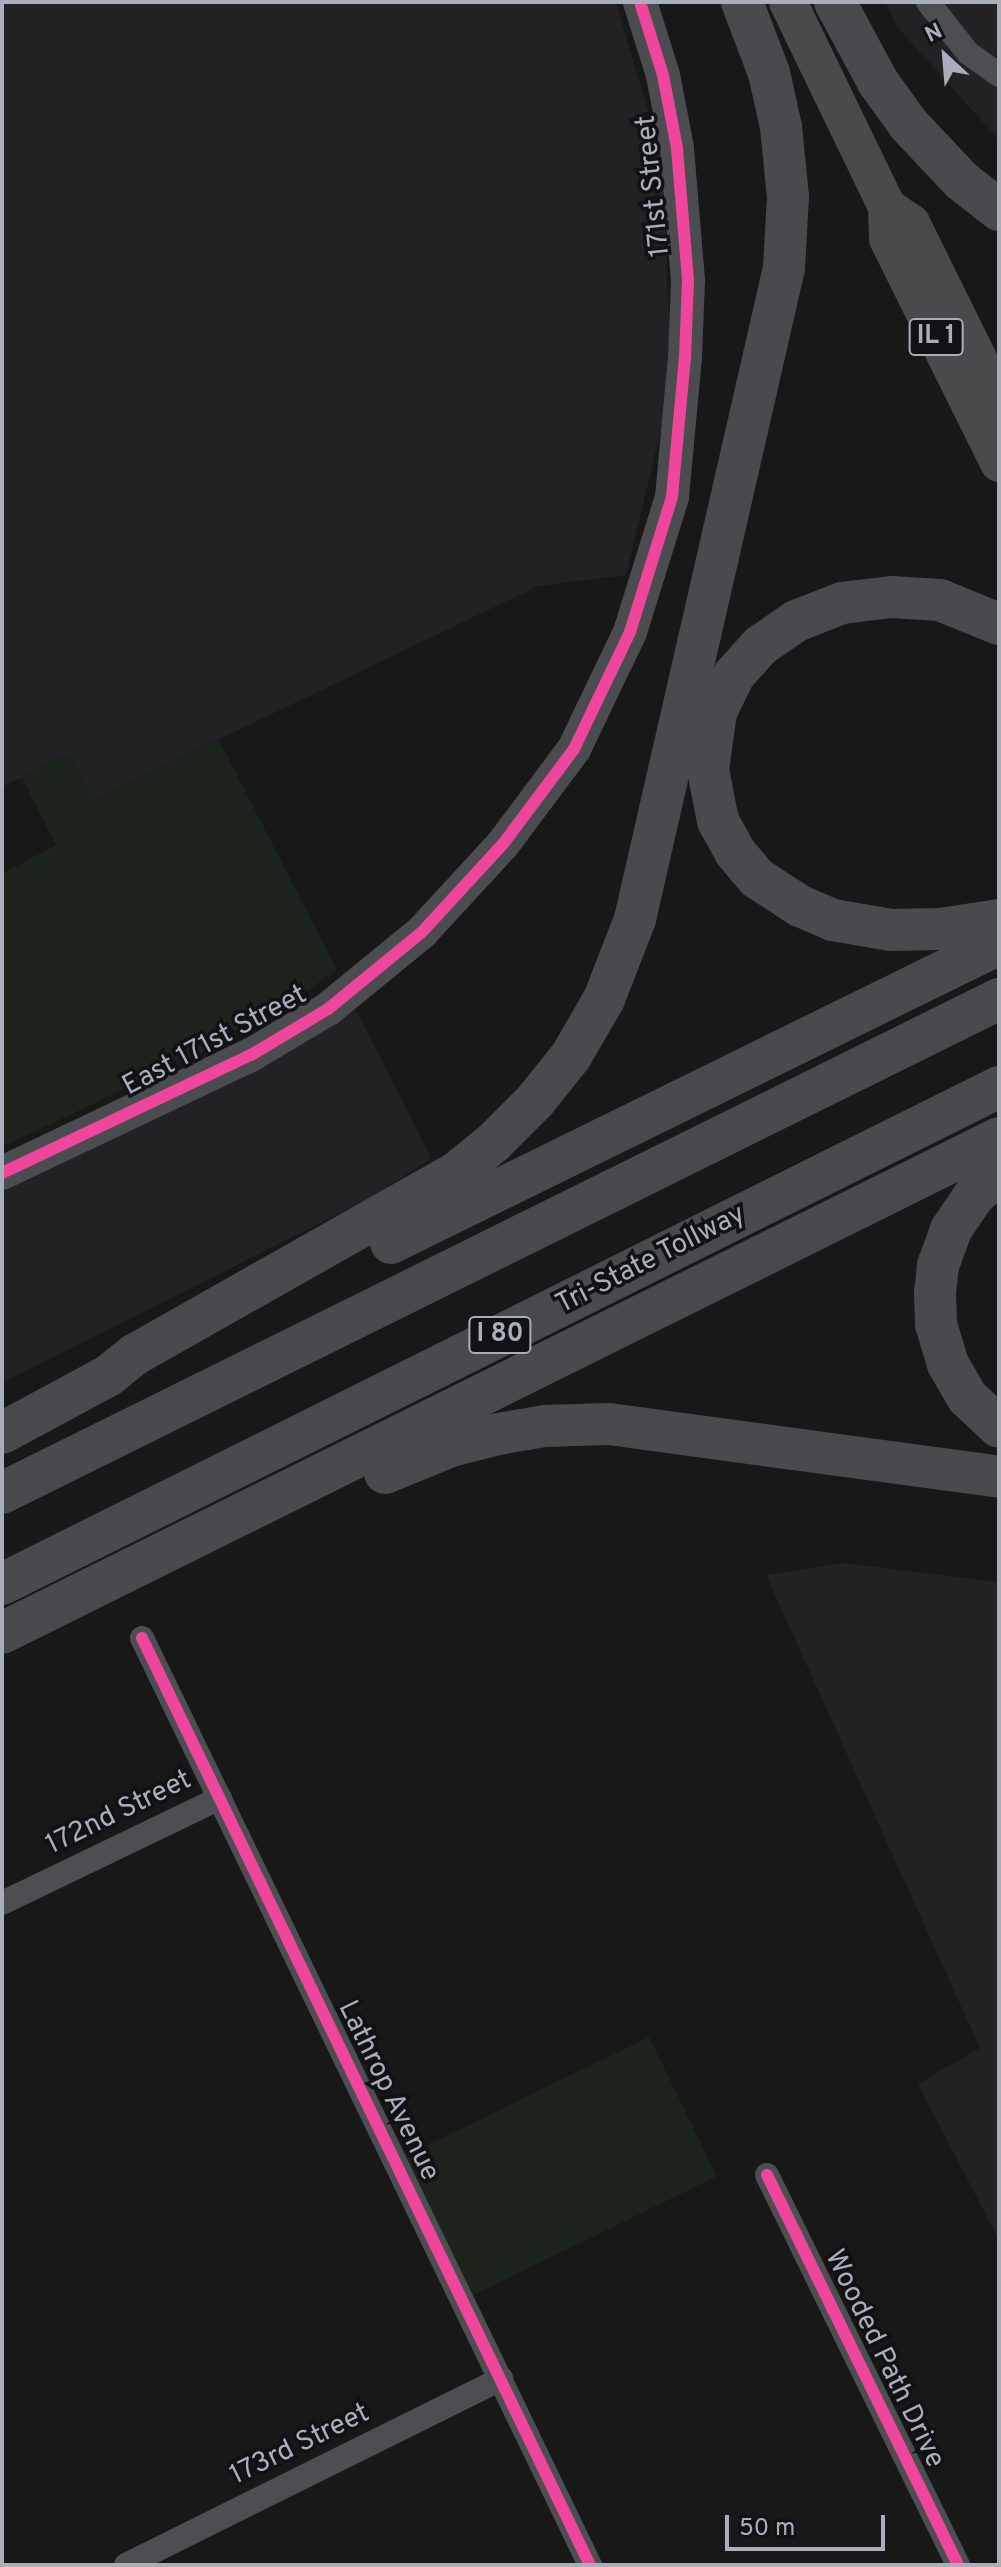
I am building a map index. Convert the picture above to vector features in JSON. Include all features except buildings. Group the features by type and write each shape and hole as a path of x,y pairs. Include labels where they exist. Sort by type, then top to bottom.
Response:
{"highway":[{"path":"2,1433 108,1376 134,1355 397,1209 465,1165 535,1101 571,1056 604,999 635,919 784,268 788,197 781,127 769,73 742,2"},
{"path":"835,2 878,82 909,125 962,181 999,210"},
{"path":"999,624 940,600 892,597 842,603 796,621 760,646 734,675 716,712 708,770 718,821 735,852 764,883 800,906 833,920 891,930 940,929 999,920"},
{"path":"108,1376 142,1369 504,1185 999,944"},
{"path":"2,1493 999,999"},
{"name":"Tri-State Tollway","path":"2,1584 999,1087"},
{"path":"2,1633 999,1138"},
{"path":"999,1172 973,1197 951,1230 938,1265 935,1293 939,1337 948,1364 968,1398 999,1427"},
{"path":"2,1648 406,1463 475,1439 522,1429 567,1424 632,1425 999,1477"}],"main road":[{"name":"IL 1","path":"788,2 887,207 888,239 999,463"},
{"name":"IL 1","path":"887,207 911,223 999,401"}],"street":[{"name":"171st Street","path":"640,2 663,75 677,148 688,280 684,369"},
{"path":"928,2 968,53 999,75"},
{"name":"East 171st Street","path":"2,1173 251,1055 328,1009 422,932 503,844 574,749 630,632 672,497 684,369"},
{"name":"Lathrop Avenue","path":"142,1638 590,2565"},
{"name":"172nd Street","path":"2,1903 220,1798"},
{"name":"Wooded Path Drive","path":"767,2175 958,2565"},
{"name":"173rd Street","path":"126,2565 501,2379"}],"shaded area":[{"path":"2,2 616,2 662,158 672,384 626,575 538,586 93,800 70,754 2,787"},
{"path":"885,2 999,2 999,140 898,28"},
{"path":"219,740 337,970 273,1014 205,1051 2,1147 2,874 56,845 22,778 70,754 94,800"},
{"path":"353,1004 431,1158 378,1194 2,1383 2,1191 141,1125"},
{"path":"842,1563 999,1582 999,2240 918,2084 980,2048 766,1575"},
{"path":"649,2037 717,2176 473,2295 405,2156"}],"cycle path":[{"path":"2,1173 251,1055 328,1009 422,932 503,844 574,749 630,632 672,497 685,358 688,280 677,148 663,75 640,2"},
{"path":"142,1638 590,2565"},
{"path":"767,2175 958,2565"}]}
